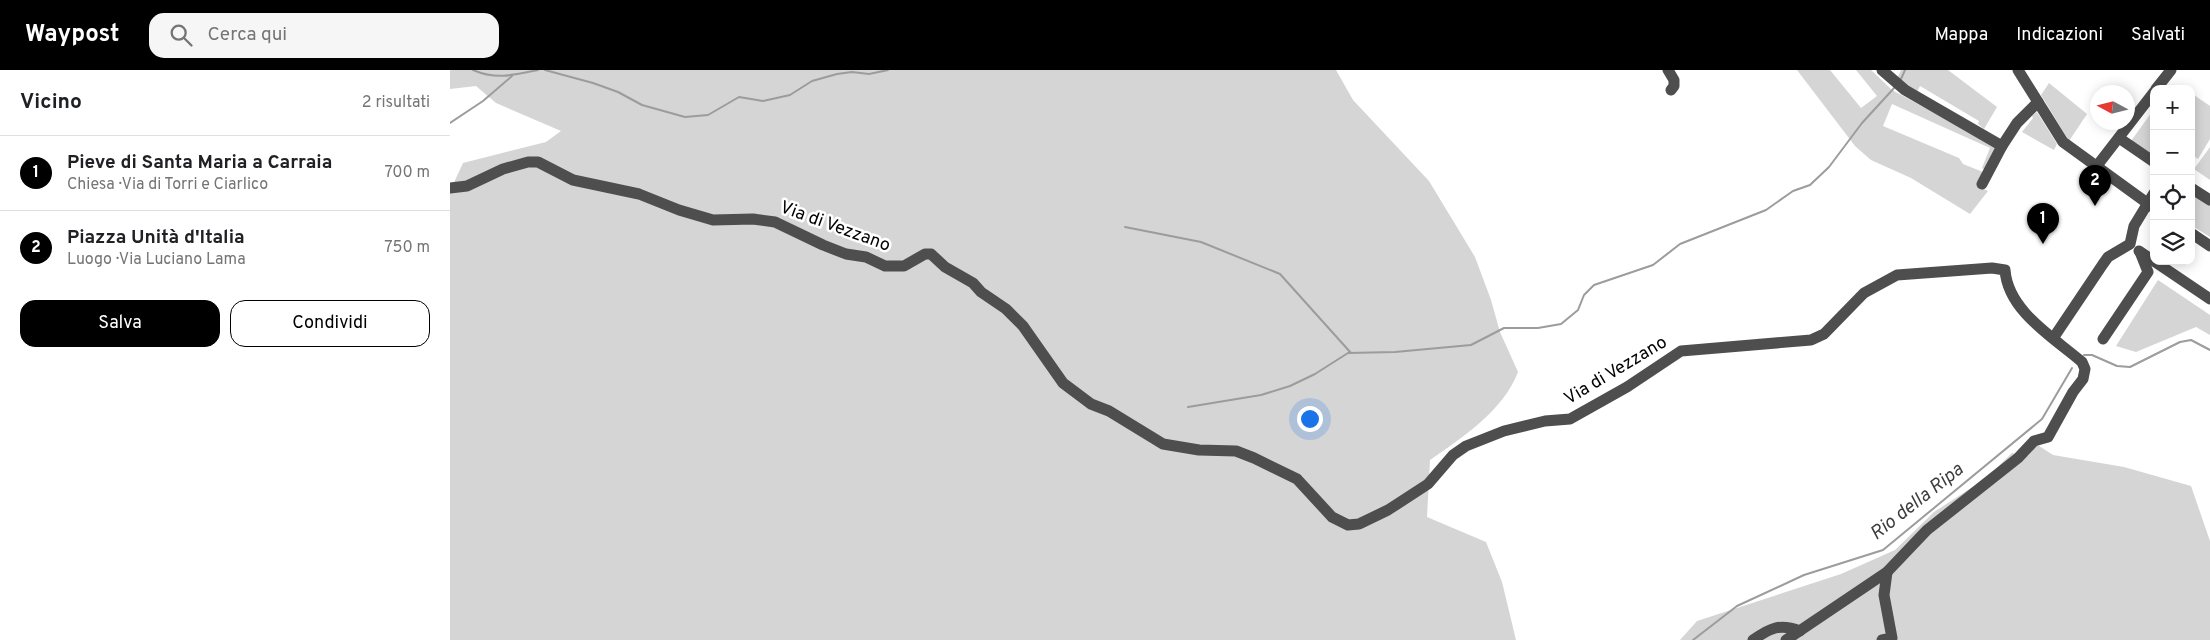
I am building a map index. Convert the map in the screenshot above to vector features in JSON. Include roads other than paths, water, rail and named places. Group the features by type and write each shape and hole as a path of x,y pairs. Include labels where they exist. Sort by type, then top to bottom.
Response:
{"street":[{"path":"1668,70 1674,80 1674,86 1671,90"},
{"path":"1882,70 1905,90 2002,146"},
{"path":"1786,640 1887,572 1927,530 2018,458 2034,441 2048,437 2085,373 2082,362 2054,337 2103,264 2115,252 2130,244 2134,226 2150,206 2063,142 2018,70"},
{"path":"2159,85 2171,70"},
{"path":"2096,167 2150,97"},
{"path":"1982,184 2002,146 2017,123 2038,102"},
{"path":"2119,138 2150,159"},
{"name":"Via di Vezzano","path":"450,188 467,186 503,169 528,162 538,162 573,180 639,194 679,210 713,220 753,219 775,222 823,245 846,254 866,257 885,266 904,266 925,254 931,254 946,267 973,283 981,292 1006,309 1023,326 1063,383 1090,404 1109,411 1164,444 1199,450 1236,450 1254,458 1297,479 1332,517 1348,525 1359,524 1388,510 1428,484 1453,455 1466,446 1504,431 1545,421 1570,419 1627,387 1681,352 1818,338 1864,294 1897,275 1992,268 2005,270 2006,286 2021,310 2054,337"},
{"path":"2195,191 2210,200"},
{"path":"2195,236 2210,246"},
{"path":"2130,244 2210,299"},
{"path":"2140,252 2148,272"},
{"path":"2103,339 2148,272 2160,266"},
{"path":"1882,640 1892,638 1884,595 1887,572"},
{"path":"1753,640 1770,628 1780,626 1800,631"}],"waterway":[{"path":"473,70 497,76 538,70"},
{"path":"545,70 593,83 618,92 642,105 685,117 708,115 739,97 763,101 790,95 812,81 837,74 852,72 869,74 888,70"},
{"path":"1901,79 1905,70"},
{"path":"450,123 483,101 512,76"},
{"path":"1188,407 1261,395 1290,386 1315,374 1348,353 1395,352 1471,345 1504,328 1538,328 1561,324 1578,310 1584,295 1594,285 1653,265 1680,244 1766,210 1793,191 1810,185 1829,167 1862,123 1895,87"},
{"path":"1125,227 1201,242 1280,274 1351,353"},
{"name":"Rio della Ripa","path":"2084,355 2092,355 2117,366 2130,367 2180,342 2191,340 2210,350"},
{"name":"Rio della Ripa","path":"1693,640 1737,606 1804,575 1883,550 2042,419 2072,368"}],"place":[{"name":"Piazza Unità d'Italia","path":"2095,206"},
{"name":"Pieve di Santa Maria a Carraia","path":"2043,244"}]}
